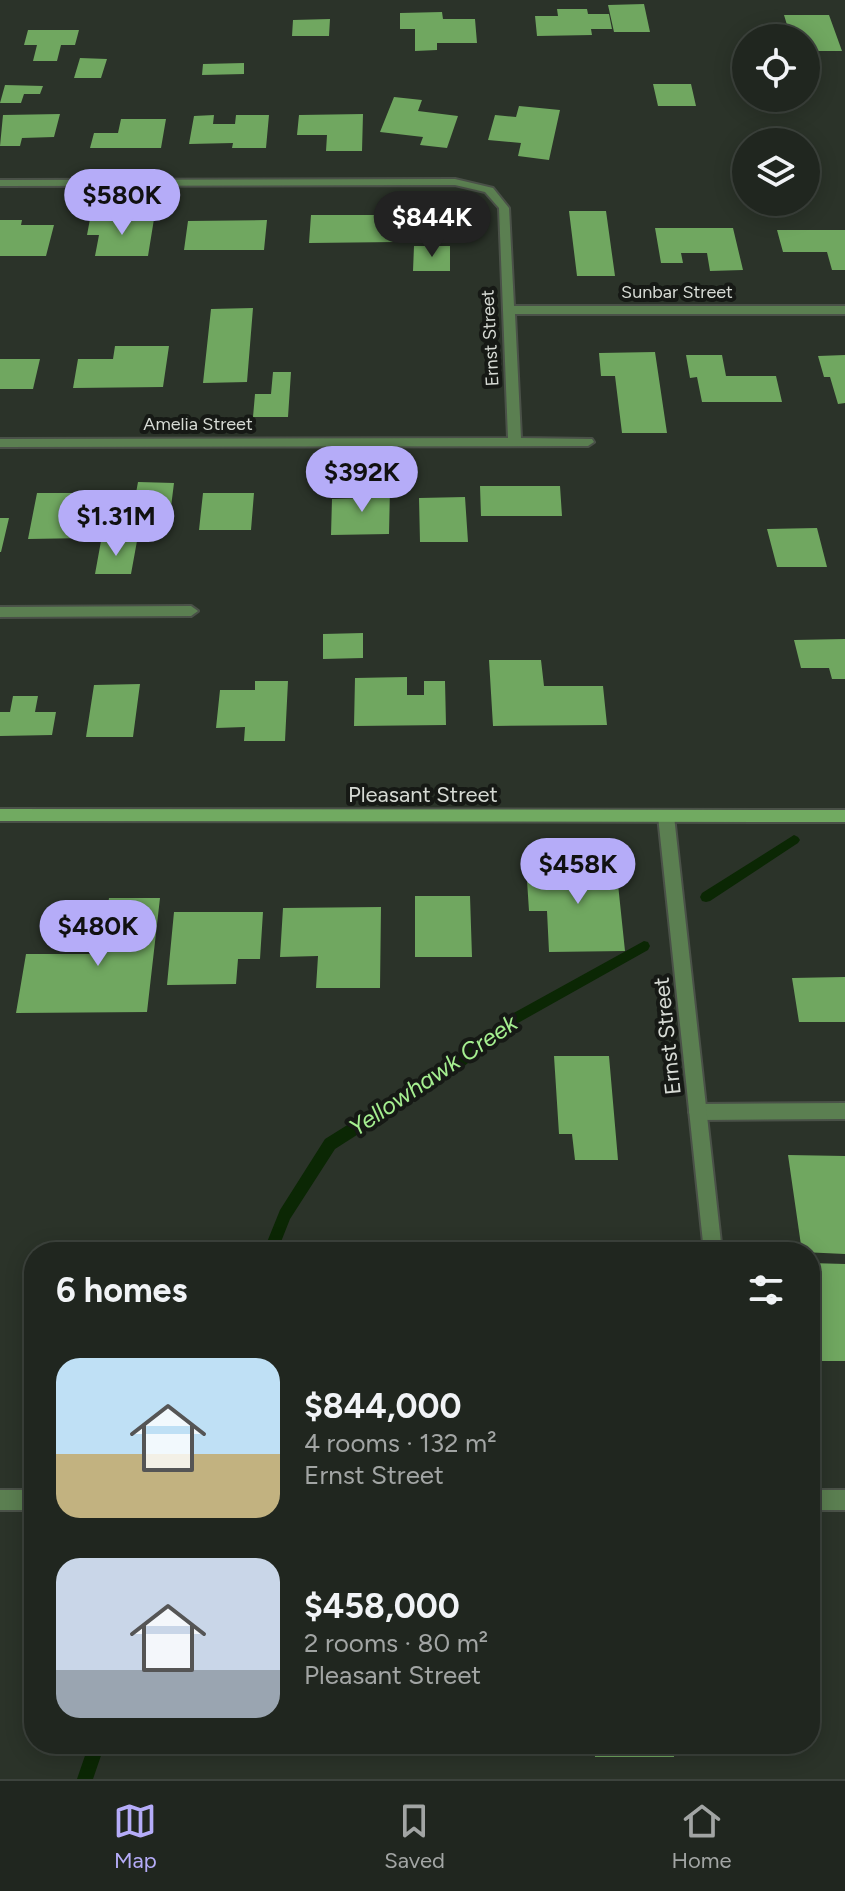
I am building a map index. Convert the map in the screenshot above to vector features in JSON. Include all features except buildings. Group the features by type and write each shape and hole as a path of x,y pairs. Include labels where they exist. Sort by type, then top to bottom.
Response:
{"street":[{"name":"Ernst Street","path":"0,183 455,182 489,190 504,208 515,442"},
{"name":"Sunbar Street","path":"508,310 845,310"},
{"name":"Amelia Street","path":"0,443 588,442"},
{"path":"0,612 191,611"},
{"name":"Pleasant Street","path":"0,815 845,816"},
{"name":"Ernst Street","path":"666,816 712,1242"},
{"path":"698,1112 845,1111"},
{"path":"0,1500 24,1500"},
{"path":"820,1500 845,1500"}],"waterway":[{"name":"Yellowhawk Creek","path":"706,897 794,840"},
{"name":"Yellowhawk Creek","path":"274,1242 285,1215 330,1144 458,1063 514,1019 644,946"},
{"name":"Yellowhawk Creek","path":"85,1779 94,1754"}]}
